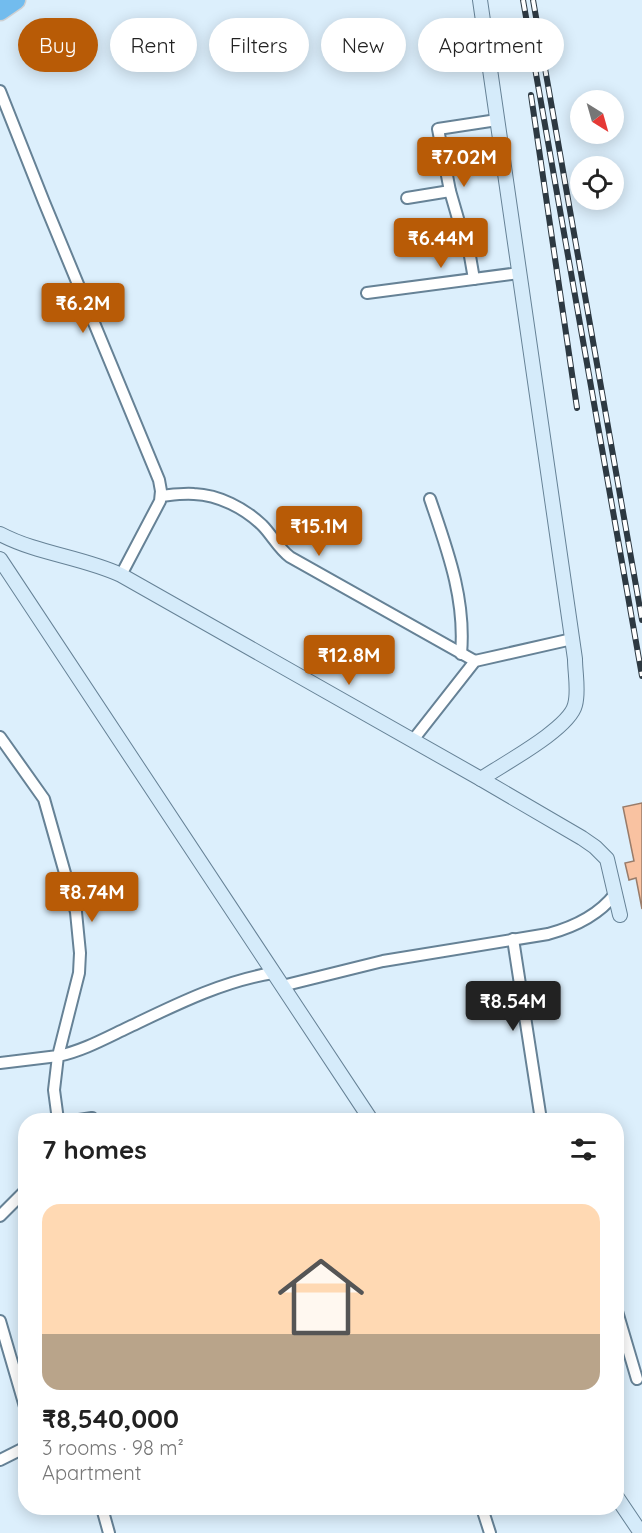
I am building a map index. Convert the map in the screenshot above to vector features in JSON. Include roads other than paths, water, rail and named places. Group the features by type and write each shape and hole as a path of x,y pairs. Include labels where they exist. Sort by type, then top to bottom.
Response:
{"highway":[{"path":"0,11 16,0"}],"street":[{"path":"480,0 572,639 576,693 575,708 572,714 556,730 481,778"},
{"path":"0,91 159,480 161,496 155,512 121,575"},
{"path":"474,279 467,239 461,229 450,191 438,129 497,120"},
{"path":"407,198 450,191"},
{"path":"367,293 519,273"},
{"path":"161,496 194,494 213,497 233,505 261,524 282,551 290,557 475,661"},
{"path":"430,499 455,577 462,615 461,654"},
{"path":"0,534 25,545 94,564 121,575 481,778 595,847 607,859 620,915"},
{"path":"0,559 366,1113"},
{"path":"413,740 475,661 572,639"},
{"path":"0,737 44,799 76,912 80,953 79,973 58,1056 54,1090 57,1113"},
{"path":"282,986 393,959 567,929 593,915 615,894"},
{"path":"513,939 538,1113"},
{"path":"0,1063 58,1056 80,1050 220,987 243,979 273,973"},
{"path":"0,1216 18,1198"},
{"path":"0,1321 18,1383"},
{"path":"624,1335 637,1379"},
{"path":"0,1460 18,1451"},
{"path":"624,1508 641,1533"},
{"path":"104,1515 109,1533"},
{"path":"484,1515 490,1533"}],"railway":[{"path":"523,0 642,676"},
{"path":"533,0 642,620"},
{"path":"531,95 577,408"}]}
